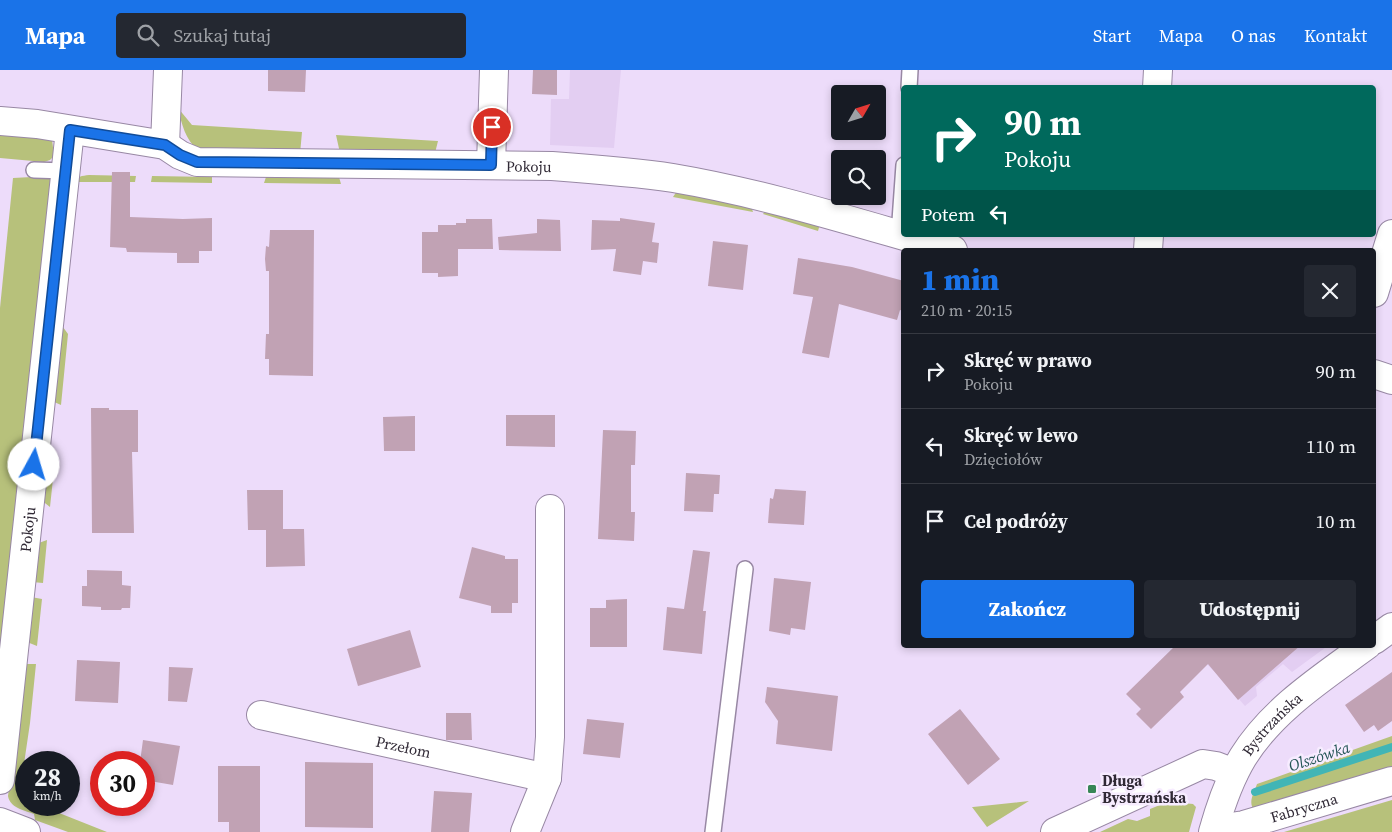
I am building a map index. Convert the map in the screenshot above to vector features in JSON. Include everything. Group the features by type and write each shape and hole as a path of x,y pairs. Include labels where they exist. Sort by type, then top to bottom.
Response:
{"street":[{"path":"165,145 168,70"},
{"path":"491,165 494,70"},
{"path":"1157,85 1158,70"},
{"name":"Pokoju","path":"0,121 37,124 165,145 180,155 197,162 552,166 673,178 806,208 899,235"},
{"name":"Pokoju","path":"0,780 70,130"},
{"path":"1376,286 1392,234"},
{"name":"Pokoju","path":"906,237 946,248"},
{"path":"1376,375 1392,380"},
{"path":"525,832 547,778 550,737 550,509"},
{"path":"1376,639 1392,627"},
{"name":"Bystrzańska","path":"1214,828 1234,773 1253,743 1283,709 1363,648"},
{"name":"Przełom","path":"261,715 547,778"},
{"path":"1054,832 1203,764 1216,766 1234,773"},
{"name":"Fabryczna","path":"1214,828 1244,825 1392,781"},
{"path":"0,822 26,832"}],"lane":[{"path":"909,85 910,70"},
{"path":"34,170 66,170"},
{"path":"899,235 901,207"},
{"path":"713,832 745,569"}],"shaded area":[{"path":"570,70 621,70 614,148 550,145 551,99 569,99"},
{"path":"1190,648 1325,648 1292,672 1283,664 1256,687 1257,696 1245,706 1217,674"}],"green space":[{"path":"178,108 192,125 302,132 300,154 198,150 187,136"},
{"path":"0,130 52,139 54,156 44,162 0,158"},
{"path":"336,135 438,141 435,153 340,153"},
{"path":"89,175 136,176 135,182 73,182 78,177"},
{"path":"152,176 212,177 212,183 151,182"},
{"path":"266,177 339,177 341,184 264,183"},
{"path":"13,178 51,178 0,693 0,308"},
{"path":"677,191 751,206 753,212 673,197"},
{"path":"766,210 820,224 818,231 763,214"},
{"path":"60,323 68,334 61,405 52,401"},
{"path":"55,460 50,507 41,500 45,462"},
{"path":"47,540 43,583 32,582 36,544"},
{"path":"31,597 42,599 37,646 27,642"},
{"path":"25,664 36,664 26,751 15,751 15,806 9,800"},
{"path":"1392,736 1392,770 1255,811 1253,808 1252,798 1257,784"},
{"path":"1392,800 1392,832 1284,832"},
{"path":"1029,801 987,827 972,807 973,807"},
{"path":"1173,802 1193,804 1196,807 1189,832 1100,832 1128,819 1137,821 1150,816 1150,809"},
{"path":"34,816 67,816 107,832 68,832 35,820"}],"building":[{"path":"268,70 306,70 305,92 268,91"},
{"path":"533,70 557,70 557,95 532,94"},
{"path":"112,172 130,172 130,217 212,218 212,251 199,251 199,263 177,263 177,253 127,252 126,248 110,247"},
{"path":"620,218 655,223 652,242 659,243 657,263 643,261 641,275 613,271 616,249 591,250 592,220 620,221"},
{"path":"466,219 492,219 493,249 458,249 458,276 438,277 438,273 422,273 422,232 438,232 438,225 466,223"},
{"path":"537,219 560,220 561,251 499,250 498,237 537,233"},
{"path":"270,230 314,230 313,376 269,375 269,359 265,359 266,334 269,334 269,271 266,271 265,259 266,246 269,247"},
{"path":"713,241 748,245 743,290 708,286"},
{"path":"798,258 852,267 901,280 901,310 897,320 839,304 829,358 802,353 813,297 793,294"},
{"path":"91,408 138,410 138,452 132,452 134,533 92,533"},
{"path":"506,415 555,415 555,447 506,446"},
{"path":"415,416 415,451 384,451 383,417"},
{"path":"603,430 636,431 635,465 631,465 631,512 635,512 634,541 598,539"},
{"path":"686,473 720,475 719,494 714,494 713,512 684,511"},
{"path":"775,489 806,491 804,525 768,523 770,498 773,499"},
{"path":"247,490 283,490 283,529 304,529 305,566 266,567 266,530 248,530"},
{"path":"472,547 505,556 505,559 518,559 518,603 512,603 512,613 491,613 491,606 459,598"},
{"path":"693,550 710,552 703,611 706,611 702,654 663,650 667,607 684,609"},
{"path":"87,570 122,571 122,585 131,586 130,608 101,610 101,607 82,606 82,586 87,586"},
{"path":"774,578 811,582 805,630 791,628 790,635 769,631"},
{"path":"627,599 627,647 590,647 590,608 606,608 606,600"},
{"path":"410,630 421,667 358,686 347,649"},
{"path":"1173,648 1298,648 1238,700 1208,664 1180,692 1184,697 1151,729 1136,714 1141,709 1126,694"},
{"path":"77,660 120,662 118,703 75,701"},
{"path":"169,667 193,668 187,702 168,701"},
{"path":"1392,672 1392,721 1378,731 1374,725 1364,732 1345,705"},
{"path":"767,687 838,696 832,751 776,744 778,721 765,702"},
{"path":"960,709 1000,759 968,785 928,734"},
{"path":"446,713 471,713 472,740 446,740"},
{"path":"587,719 624,723 620,758 583,754"},
{"path":"143,740 180,746 173,785 155,782 155,751 142,751"},
{"path":"305,762 373,763 373,828 305,827"},
{"path":"218,766 260,766 260,832 229,832 229,822 218,822"},
{"path":"434,791 472,793 469,832 431,832"}],"waterway":[{"name":"Olszówka","path":"1255,792 1392,747"}],"place":[{"name":"Długa Bystrzańska","path":"1092,789"}],"route":[{"path":"34,465 70,130 165,145 180,155 197,162 491,165 492,127"}]}
